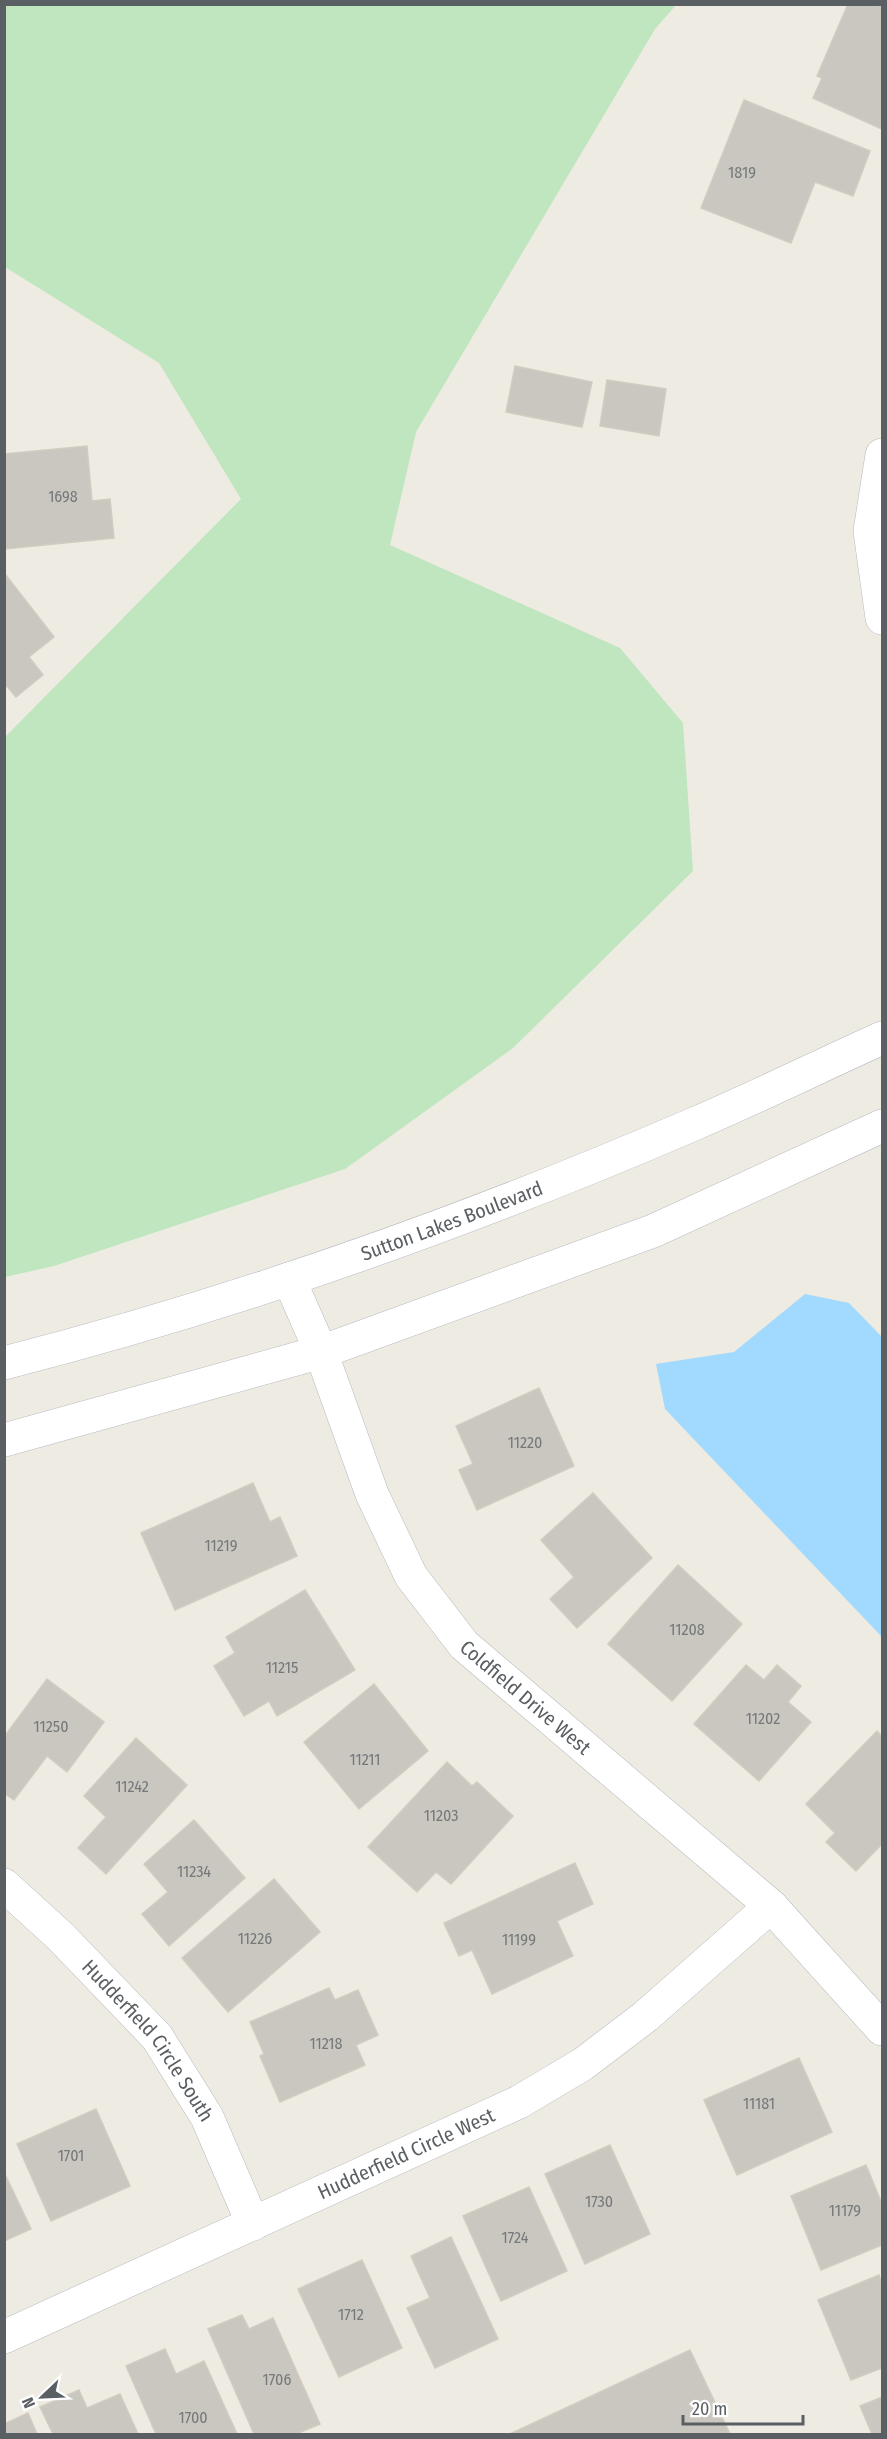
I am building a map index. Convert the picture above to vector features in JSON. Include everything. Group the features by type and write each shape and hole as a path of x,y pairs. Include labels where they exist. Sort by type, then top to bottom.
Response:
{"street":[{"path":"882,455 870,531 882,618"},
{"name":"Sutton Lakes Boulevard","path":"4,1363 110,1336 289,1279 502,1202 694,1124 882,1038"},
{"path":"4,1440 321,1352 653,1231 882,1126"},
{"name":"Coldfield Drive West","path":"289,1279 321,1352 372,1494 411,1576 464,1645 771,1906 882,2030"},
{"name":"Hudderfield Circle South","path":"4,1885 62,1937 157,2037 207,2117 253,2224"},
{"name":"Hudderfield Circle West","path":"4,2337 519,2102 574,2069 646,2016 771,1906"}],"green space":[{"path":"4,5 676,5 655,29 416,432 390,545 620,648 683,723 693,871 513,1048 345,1169 54,1266 5,1277 5,737 241,499 159,363 5,267"}],"water":[{"path":"805,1294 849,1303 882,1337 882,1637 665,1409 656,1364 734,1352"}],"building":[{"path":"848,4 882,6 882,129 813,98 822,78 817,76"},
{"path":"744,100 870,151 853,196 815,182 791,243 701,208"},
{"path":"515,366 592,382 582,427 506,412"},
{"path":"607,380 666,389 659,436 600,426"},
{"path":"87,446 92,501 110,499 114,538 5,549 4,454"},
{"path":"5,574 54,637 29,657 43,675 16,697 4,683"},
{"path":"539,1388 574,1466 477,1510 459,1470 473,1464 456,1426"},
{"path":"253,1483 270,1522 280,1517 297,1556 175,1610 141,1533"},
{"path":"593,1493 652,1558 577,1628 550,1599 574,1577 541,1540"},
{"path":"678,1565 742,1624 672,1701 608,1644"},
{"path":"305,1590 355,1670 277,1716 269,1701 244,1716 214,1666 235,1653 226,1637"},
{"path":"746,1665 764,1680 777,1665 801,1686 788,1702 811,1722 759,1781 694,1724"},
{"path":"47,1679 104,1722 67,1772 47,1756 14,1800 4,1793 4,1737"},
{"path":"374,1684 428,1751 359,1809 304,1742"},
{"path":"877,1731 882,1737 882,1844 856,1871 826,1842 835,1833 806,1804"},
{"path":"136,1738 187,1785 106,1874 78,1848 106,1817 84,1796"},
{"path":"447,1762 472,1786 477,1782 513,1816 451,1884 436,1872 417,1892 368,1847"},
{"path":"194,1820 245,1878 169,1946 142,1914 168,1892 144,1864"},
{"path":"575,1863 593,1904 557,1921 573,1956 492,1994 472,1950 459,1956 444,1923"},
{"path":"274,1879 320,1932 228,2012 182,1958"},
{"path":"329,1988 335,2000 358,1990 378,2035 356,2045 365,2065 280,2102 260,2056 264,2054 250,2022"},
{"path":"799,2058 832,2132 737,2175 704,2100"},
{"path":"96,2109 130,2186 51,2221 17,2144"},
{"path":"610,2145 650,2234 585,2264 545,2174"},
{"path":"866,2165 882,2204 882,2245 821,2270 791,2196"},
{"path":"4,2172 31,2229 4,2241"},
{"path":"529,2187 567,2271 501,2301 463,2216"},
{"path":"451,2237 498,2339 435,2368 407,2308 430,2298 411,2256"},
{"path":"362,2260 402,2348 339,2377 298,2289"},
{"path":"879,2275 882,2284 882,2368 851,2380 818,2300"},
{"path":"242,2315 249,2329 273,2318 320,2424 296,2434 254,2434 208,2329"},
{"path":"165,2349 176,2374 204,2361 237,2434 156,2434 126,2366"},
{"path":"690,2350 730,2434 510,2434"},
{"path":"79,2390 87,2408 120,2394 138,2434 53,2434 40,2407"},
{"path":"882,2397 882,2434 872,2434 860,2406"},
{"path":"28,2413 37,2434 4,2434 4,2424"}]}
